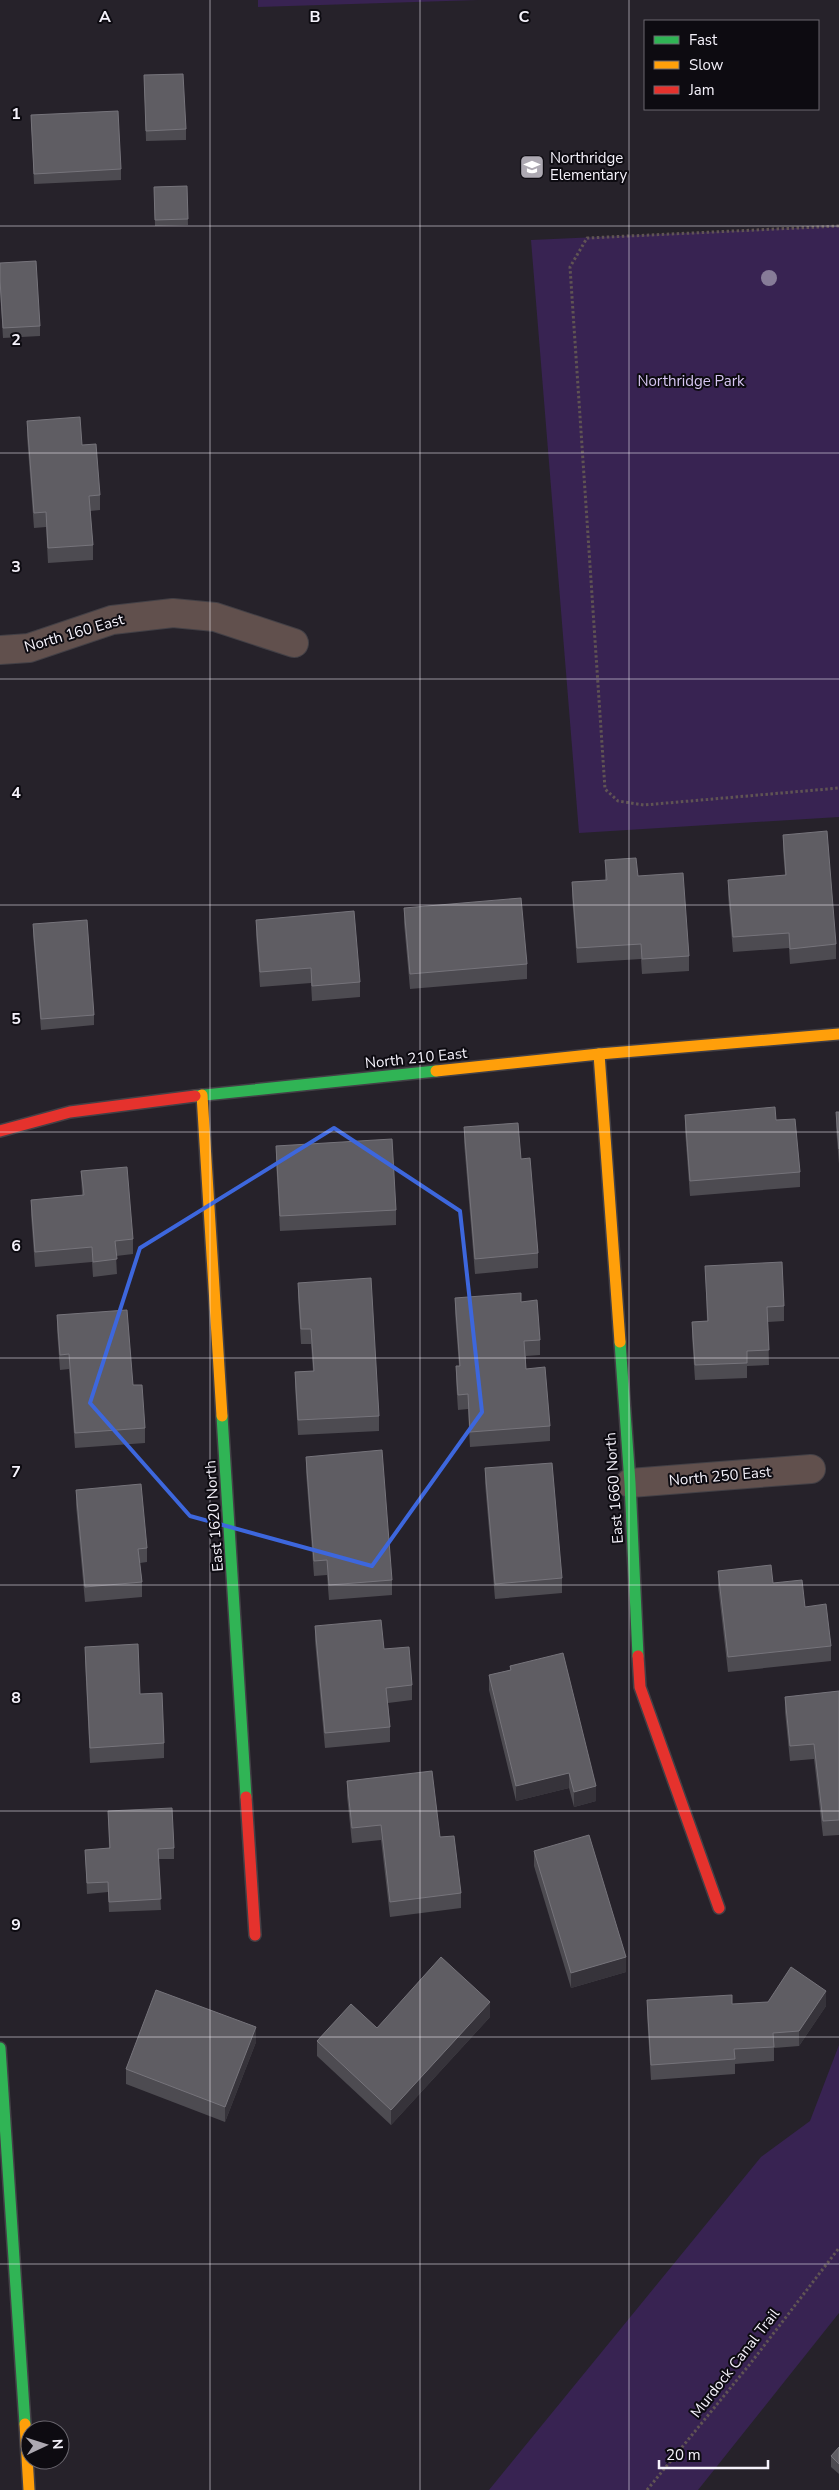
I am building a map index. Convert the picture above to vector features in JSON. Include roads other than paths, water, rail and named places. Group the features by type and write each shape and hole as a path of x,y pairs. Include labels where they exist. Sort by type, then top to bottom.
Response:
{"street":[{"name":"North 160 East","path":"0,650 29,648 112,620 173,612 215,617 294,643"},
{"name":"North 210 East","path":"0,1131 70,1112 202,1095 599,1054 839,1034"},
{"name":"East 1660 North","path":"599,1054 630,1483 640,1687 719,1908"},
{"name":"East 1620 North","path":"202,1095 255,1935"},
{"name":"North 250 East","path":"630,1483 810,1469"},
{"path":"0,2048 29,2490"}],"place":[{"name":"Northridge Elementary","path":"532,167"}],"park label":[{"name":"Northridge Park","path":"691,381"}]}
